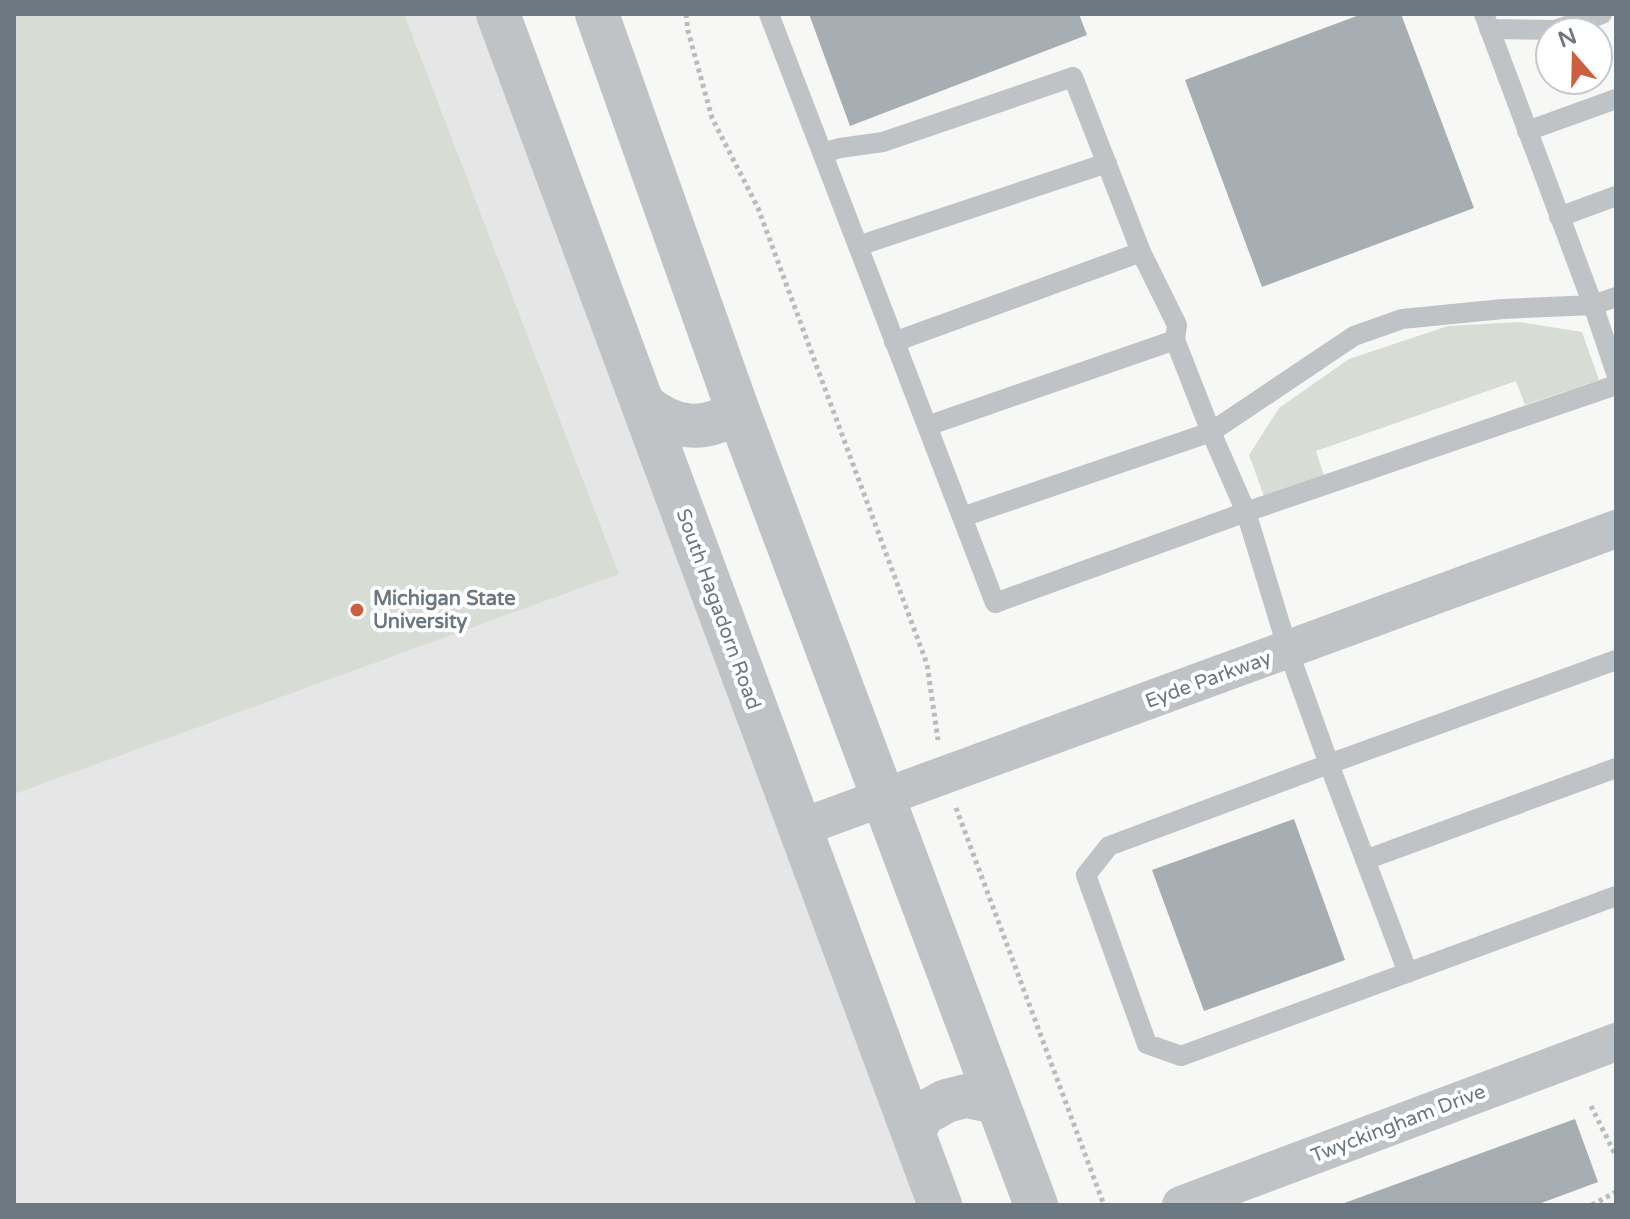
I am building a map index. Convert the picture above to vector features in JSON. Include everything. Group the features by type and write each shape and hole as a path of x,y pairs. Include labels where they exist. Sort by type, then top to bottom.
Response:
{"street":[{"name":"South Hagadorn Road","path":"498,14 940,1205"},
{"path":"597,14 738,411 1036,1205"},
{"path":"643,404 669,422 685,426 714,423 738,411"},
{"name":"Eyde Parkway","path":"800,828 1616,529"},
{"name":"Twyckingham Drive","path":"1181,1205 1616,1042"},
{"path":"913,1132 923,1114 946,1101 966,1096 997,1102"}],"lane":[{"path":"769,14 995,603 1246,512 1616,385"},
{"path":"1602,14 1555,30 1486,21 1616,373"},
{"path":"822,153 883,142 1073,77 1141,252 1177,325 1175,340 1246,512 1288,650 1408,973"},
{"path":"1527,131 1616,99"},
{"path":"858,246 1107,163"},
{"path":"1559,217 1616,196"},
{"path":"894,342 1141,252"},
{"path":"962,517 1211,432 1354,336 1402,319 1503,309 1593,305 1616,297"},
{"path":"927,426 1175,340"},
{"path":"1616,660 1109,846 1086,875 1147,1044 1181,1056 1616,896"},
{"path":"1365,860 1616,768"}],"path":[{"path":"686,14 712,118 758,208 927,664 938,740"},
{"path":"956,808 1104,1205"},
{"path":"1591,1106 1616,1156"},
{"path":"1592,1205 1616,1192"}],"shaded area":[{"name":"Michigan State University","path":"14,14 478,14 921,1205 14,1205"},
{"path":"14,14 404,14 619,574 14,794"},
{"path":"1519,322 1582,332 1599,380 1525,405 1516,381 1316,451 1324,476 1264,496 1249,455 1279,408 1349,359 1448,326"}],"building":[{"path":"809,14 1079,14 1087,35 850,126"},
{"path":"1362,14 1401,14 1474,208 1262,287 1185,80"},
{"path":"1294,819 1345,960 1204,1011 1152,870"},
{"path":"1575,1119 1598,1182 1536,1205 1339,1205"}],"place":[{"name":"Michigan State University","path":"357,610"}]}
